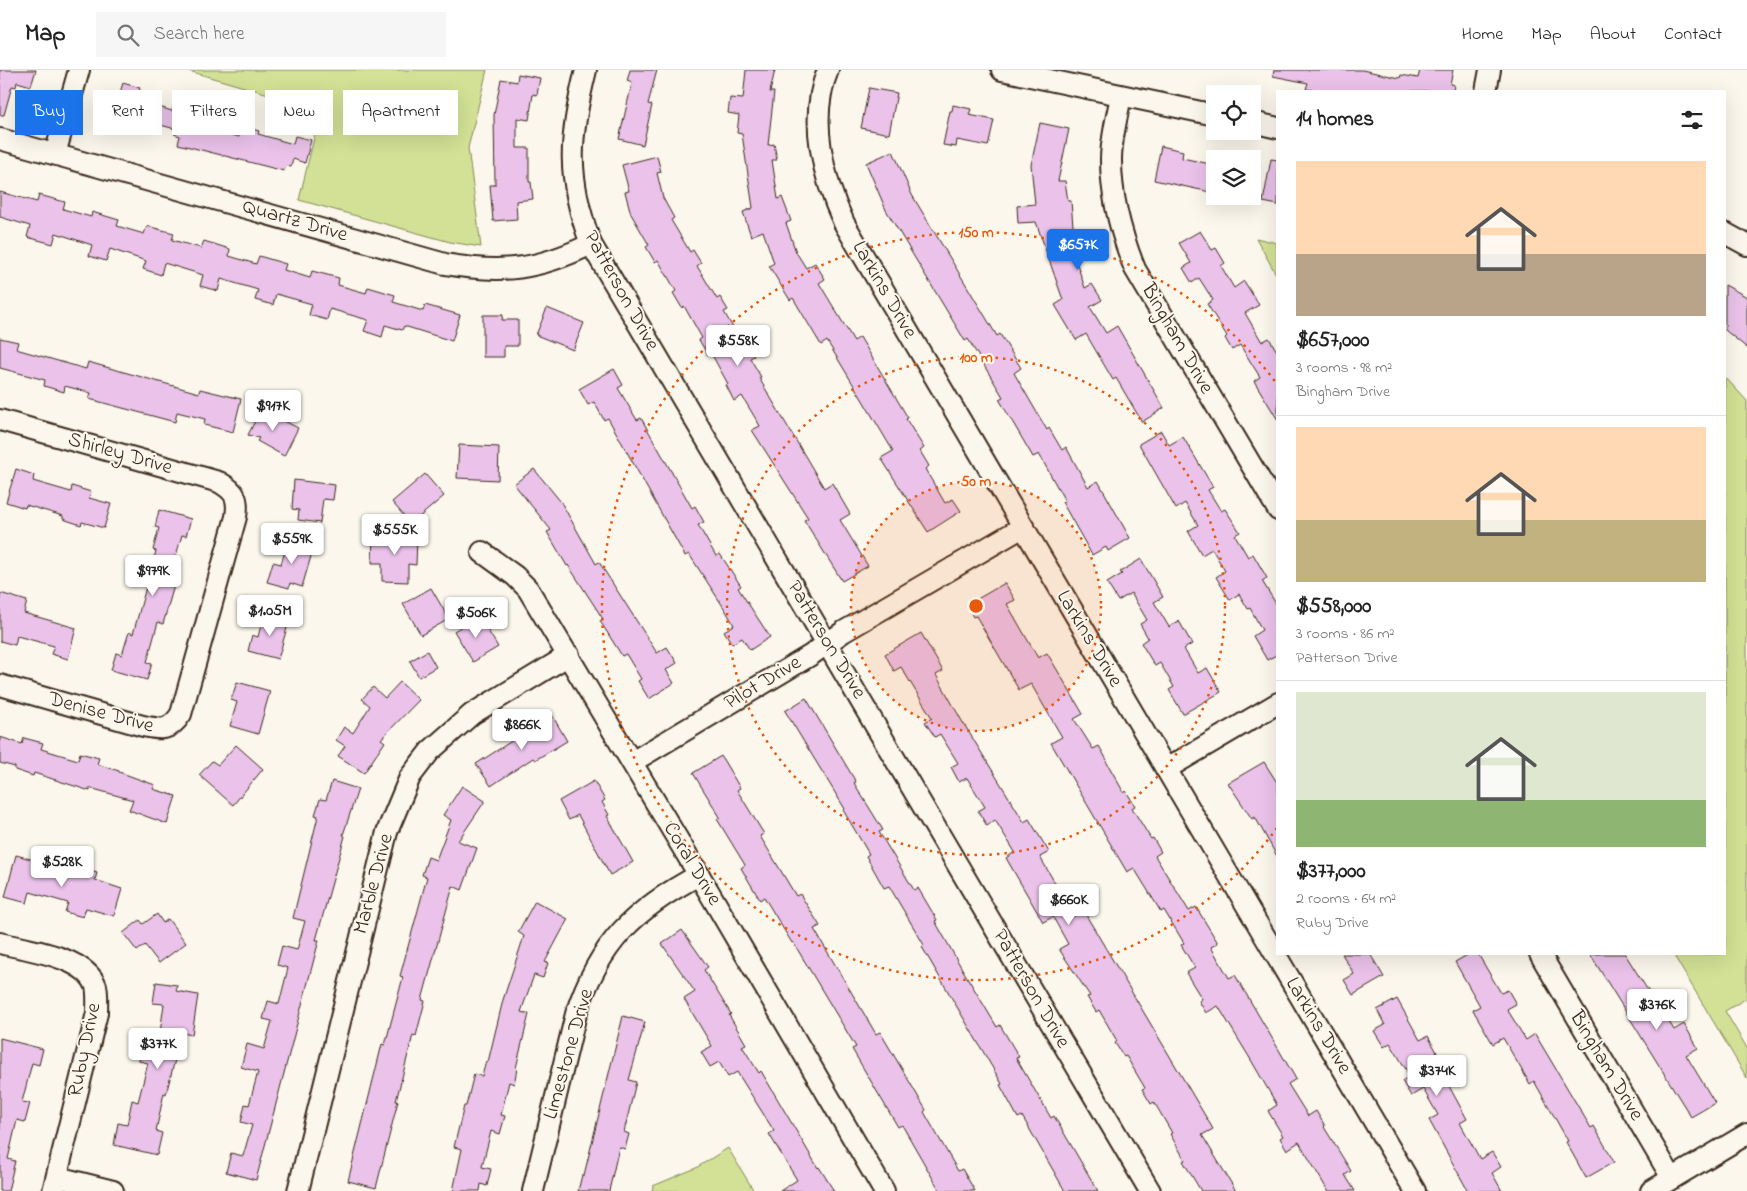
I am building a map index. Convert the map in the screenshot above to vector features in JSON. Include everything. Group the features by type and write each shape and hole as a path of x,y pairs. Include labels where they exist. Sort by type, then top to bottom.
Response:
{"street":[{"path":"55,154 79,70"},
{"name":"Patterson Drive","path":"586,70 574,124 572,146 574,186 578,207 591,244 1150,1191"},
{"name":"Larkins Drive","path":"828,70 822,86 820,148 836,206 844,223 1415,1191"},
{"path":"1002,70 1206,113"},
{"path":"1486,90 1490,70"},
{"name":"Bingham Drive","path":"1121,96 1111,160 1119,226 1127,248 1135,269 1276,507"},
{"path":"1261,124 1276,128"},
{"name":"Quartz Drive","path":"0,138 444,264 495,269 536,265 568,255 591,244"},
{"path":"1726,234 1747,245"},
{"name":"Shirley Drive","path":"0,420 219,482 229,487 235,496"},
{"name":"Denise Drive","path":"0,685 156,729 163,729 176,722 181,714 236,517 238,505 235,496"},
{"name":"Pilot Drive","path":"632,762 811,655 827,643 1023,527"},
{"name":"Coral Drive","path":"482,552 515,576 528,589 569,655 884,1191"},
{"name":"Marble Drive","path":"298,1191 387,832 410,777 430,751 472,714 569,655"},
{"path":"1166,769 1276,704"},
{"name":"Limestone Drive","path":"533,1191 576,1014 596,968 614,940 647,907 662,896 699,875"},
{"name":"Ruby Drive","path":"0,943 74,963 83,969 95,984 98,997 97,1013 55,1184"},
{"name":"Bingham Drive","path":"1541,955 1672,1178"},
{"path":"1650,1191 1747,1134"},
{"path":"55,1184 113,1191"}],"green space":[{"path":"185,70 487,70 468,148 481,247 450,242 299,200 315,135 333,135 333,90 265,90 265,93"},
{"path":"1256,238 1276,243 1276,274"},
{"path":"1726,378 1747,401 1747,998 1725,1011 1747,1048 1747,1078 1674,955 1726,955"},
{"path":"728,1148 754,1191 652,1191 653,1186 696,1168"}],"building":[{"path":"0,70 36,70 31,86 17,82 16,87 12,86 4,115 0,115"},
{"path":"630,70 657,70 648,104 652,105 643,145 619,139 632,83 627,81"},
{"path":"746,70 775,70 770,92 774,92 768,145 774,144 777,160 772,160 778,199 782,197 791,221 786,223 796,252 806,268 815,263 825,279 819,283 854,341 860,337 908,418 906,419 924,448 920,451 929,466 925,469 945,503 953,499 961,511 928,532 881,458 893,451 862,399 827,341 821,345 793,298 790,300 769,266 774,263 763,231 751,236 743,212 753,208 742,134 737,133 739,115 728,113 730,98 743,99"},
{"path":"1274,70 1362,70 1400,78 1401,75 1418,78 1420,70 1453,70 1450,84 1454,85 1453,90 1312,90 1306,89 1308,83 1273,76"},
{"path":"518,74 540,78 537,95 533,94 529,120 517,118 517,148 529,148 529,182 531,182 533,199 516,201 517,219 493,221 490,185 495,185 494,115 501,79 517,82"},
{"path":"123,83 140,88 139,90 121,90"},
{"path":"869,88 897,93 889,134 861,128"},
{"path":"953,105 971,109 969,115 994,120 988,146 957,140 956,147 943,145"},
{"path":"162,108 172,111 172,128 162,125"},
{"path":"1040,123 1069,129 1058,181 1065,181 1068,201 1071,201 1073,226 1083,255 1075,258 1085,288 1092,284 1102,300 1090,307 1106,333 1117,326 1164,408 1142,422 1116,378 1113,380 1086,334 1076,340 1055,305 1063,300 1036,222 1018,223 1017,206 1035,204 1031,165"},
{"path":"255,130 259,131 258,134 293,144 295,136 311,140 305,163 293,159 291,167 286,166 284,171 178,144 180,136 177,135 232,135 239,137 240,135 255,135"},
{"path":"1161,146 1183,151 1182,158 1206,163 1206,191 1154,180"},
{"path":"893,151 912,195 997,336 1000,334 1021,368 1014,373 1047,430 1049,428 1062,450 1066,447 1088,487 1098,481 1130,538 1108,551 1106,547 1092,555 1062,502 1065,501 1039,454 1033,457 999,399 1003,397 968,339 965,341 886,210 866,163"},
{"path":"657,156 661,172 657,173 663,198 674,218 671,220 690,252 693,250 701,263 697,266 717,299 720,297 728,310 724,312 743,345 746,343 754,356 750,358 761,377 759,378 824,488 832,483 850,514 840,520 868,566 842,581 804,520 808,518 752,430 760,426 742,396 734,401 726,385 728,384 711,353 708,355 699,340 702,338 684,306 682,308 673,293 676,291 658,260 655,262 646,247 649,245 631,214 625,192 629,191 622,165"},
{"path":"1271,159 1276,160 1276,205 1263,202"},
{"path":"0,192 37,202 39,195 65,202 63,209 91,217 92,212 119,220 117,226 144,234 147,226 174,233 172,240 201,248 204,241 230,249 229,256 256,264 259,256 286,264 284,270 310,278 312,271 339,278 338,285 366,293 368,287 395,295 393,302 423,311 425,305 460,315 452,341 404,326 402,330 385,325 382,337 364,331 368,320 330,309 327,320 309,315 312,304 276,294 273,305 255,300 258,290 221,279 218,291 200,286 203,275 164,263 161,275 143,269 146,261 110,249 106,261 89,256 92,245 56,233 53,244 27,237 30,226 0,217"},
{"path":"1200,231 1212,250 1216,248 1225,263 1221,266 1234,288 1244,281 1259,305 1245,313 1262,342 1269,338 1276,350 1276,417 1254,381 1260,377 1240,345 1232,350 1225,338 1227,336 1207,304 1213,300 1199,278 1192,283 1183,268 1191,263 1179,243"},
{"path":"1726,286 1747,297 1747,348 1726,331"},
{"path":"547,308 584,323 573,350 536,335"},
{"path":"483,315 503,315 502,320 518,320 518,346 504,346 504,357 483,357"},
{"path":"0,338 18,342 16,349 86,369 88,362 199,393 200,389 241,399 233,432 204,425 205,419 177,412 175,422 89,399 91,393 65,386 64,392 44,386 45,380 0,368"},
{"path":"614,369 623,385 618,388 637,420 641,418 692,508 695,506 704,522 698,525 716,556 720,554 741,586 738,588 770,637 750,650 742,638 732,644 724,631 734,625 726,611 689,554 685,556 608,418 604,420 594,402 588,405 579,389"},
{"path":"261,409 298,428 284,456 257,441 259,438 248,435"},
{"path":"1161,431 1169,445 1183,437 1213,487 1208,490 1221,511 1225,509 1240,532 1235,535 1248,557 1253,554 1267,578 1262,581 1276,604 1276,655 1267,660 1253,636 1262,630 1250,608 1248,609 1239,594 1230,600 1216,577 1225,571 1212,549 1202,555 1188,531 1198,525 1185,503 1176,509 1139,444"},
{"path":"459,445 499,447 498,480 457,478"},
{"path":"16,469 34,475 33,481 71,492 72,486 91,492 89,498 111,504 104,528 82,522 81,525 63,519 63,516 26,505 25,508 6,502"},
{"path":"534,469 561,502 596,564 599,562 657,653 667,647 677,663 666,670 674,683 649,699 638,681 641,679 626,654 622,656 600,621 603,619 567,566 547,532 551,530 514,484"},
{"path":"425,474 444,496 411,524 392,502"},
{"path":"294,480 335,485 333,500 323,499 320,523 298,520 299,510 292,509"},
{"path":"159,510 191,519 186,536 182,535 169,580 175,582 163,624 158,622 147,662 152,663 147,680 111,670 116,653 122,655 129,632 133,634 156,551 153,550 159,528 155,527"},
{"path":"373,536 417,537 416,565 408,564 408,582 382,581 382,563 372,563"},
{"path":"289,539 314,546 302,587 290,583 289,588 267,582 273,562 281,564"},
{"path":"1141,559 1163,597 1154,602 1169,627 1179,621 1192,644 1184,649 1198,673 1207,668 1221,692 1183,714 1169,690 1174,687 1160,663 1155,666 1141,643 1148,638 1140,624 1147,620 1131,593 1118,601 1107,583"},
{"path":"1005,583 1015,600 1007,604 1038,658 1047,653 1062,678 1083,714 1074,719 1093,749 1099,746 1124,793 1126,791 1135,806 1132,808 1161,852 1155,856 1189,911 1196,907 1218,943 1211,947 1229,978 1235,975 1296,1079 1288,1084 1308,1116 1316,1111 1325,1126 1351,1171 1345,1175 1355,1191 1328,1191 1299,1142 1287,1150 1280,1138 1283,1136 1268,1111 1277,1105 1251,1060 1218,1006 1206,1013 1199,1001 1202,999 1186,973 1195,968 1181,945 1184,943 1164,910 1161,912 1134,868 1127,872 1051,743 1062,737 1031,684 1019,690 976,616 973,617 967,605"},
{"path":"431,588 449,619 421,635 403,604"},
{"path":"0,593 27,601 24,613 76,628 68,659 51,654 54,646 17,636 15,645 0,641"},
{"path":"264,613 289,621 278,659 248,651 252,635 258,637"},
{"path":"479,616 498,647 473,662 454,631"},
{"path":"921,633 943,671 936,675 962,721 1024,822 1029,819 1049,852 1040,857 1074,916 1083,910 1213,1129 1202,1135 1236,1191 1201,1191 1183,1161 1185,1160 1170,1134 1172,1133 1154,1102 1151,1104 1142,1089 1145,1088 1126,1056 1124,1057 1115,1043 1117,1041 1099,1010 1096,1012 1087,997 1090,996 1059,949 1068,944 1053,917 1043,922 1006,858 1015,852 995,820 987,826 978,811 985,807 967,778 959,782 951,767 958,763 940,734 935,737 925,722 932,718 901,667 894,671 885,654"},
{"path":"427,651 436,667 419,677 410,661"},
{"path":"237,682 270,691 258,734 230,726 237,702 231,700"},
{"path":"400,682 419,700 381,739 385,742 364,773 338,756 345,746 336,740 344,727 353,733 370,706 362,699 373,687 385,698"},
{"path":"806,698 883,830 879,832 914,890 918,888 961,967 997,1027 1000,1025 1019,1057 1016,1058 1051,1118 1054,1116 1098,1191 1065,1191 1022,1116 1018,1118 1000,1085 1002,1084 922,947 924,945 889,886 884,888 866,856 869,854 843,810 845,809 785,711"},
{"path":"552,715 567,741 535,760 533,758 491,786 476,764"},
{"path":"0,737 22,744 24,738 43,743 41,749 78,760 80,753 99,758 97,764 155,785 153,789 176,796 167,824 129,810 133,800 90,788 90,791 34,773 33,776 15,770 15,767 0,763"},
{"path":"236,745 263,769 233,805 199,775 212,761 218,765"},
{"path":"721,756 740,788 737,790 764,834 760,836 796,896 800,894 820,926 814,929 876,1034 880,1032 926,1110 924,1112 958,1171 962,1169 975,1191 940,1191 902,1125 898,1127 879,1095 852,1049 856,1047 793,942 764,897 760,900 741,868 745,865 717,819 720,817 693,773"},
{"path":"1264,762 1276,781 1276,854 1255,817 1252,819 1228,783"},
{"path":"332,781 358,789 343,835 345,836 316,940 319,940 256,1180 226,1172 231,1153 243,1156 252,1125 241,1122 245,1104 249,1105 258,1072 241,1067 247,1044 264,1049 272,1021 263,1019 268,1001 279,1004 288,968 277,965 282,946 297,950 305,921 293,918 318,816 315,815 320,799 326,800"},
{"path":"594,781 605,800 602,802 609,815 607,816 633,862 610,875 578,815 569,820 559,801"},
{"path":"462,786 485,801 458,841 477,848 462,890 453,886 422,1000 425,1001 416,1036 413,1035 396,1101 398,1101 376,1188 348,1181 382,1044 385,1045 403,977 400,976 427,877 422,875 428,857 436,860 451,820 443,815"},
{"path":"16,855 38,861 37,865 76,875 78,867 97,873 95,880 122,889 114,916 86,908 83,917 65,912 68,903 30,892 27,903 5,897"},
{"path":"535,901 568,919 545,962 548,963 543,978 534,975 521,1012 529,1014 514,1084 509,1082 501,1115 505,1116 500,1134 491,1131 482,1167 491,1169 487,1186 481,1184 480,1191 453,1191 462,1149 454,1147 464,1106 466,1106 474,1074 482,1076 486,1061 488,1062 503,1000 524,936 518,932"},
{"path":"157,914 163,923 168,919 186,943 159,963 145,945 137,951 123,933 140,920 143,924"},
{"path":"682,930 708,967 704,970 731,1014 729,1015 746,1044 742,1046 759,1073 761,1071 818,1168 834,1191 780,1191 797,1180 769,1134 774,1131 737,1072 728,1077 719,1062 710,1067 701,1052 712,1046 684,999 695,992 662,944"},
{"path":"1343,955 1371,955 1384,977 1353,995 1344,980 1354,974"},
{"path":"1467,955 1479,955 1501,993 1508,990 1516,1004 1507,1009 1526,1040 1535,1034 1591,1128 1594,1126 1614,1162 1586,1178 1566,1142 1568,1141 1534,1081 1530,1084 1503,1038 1493,1044 1473,1010 1480,1006 1455,962"},
{"path":"1591,955 1626,955 1674,1030 1684,1024 1698,1048 1686,1055 1715,1103 1691,1117"},
{"path":"156,982 177,985 176,991 198,995 192,1035 182,1033 166,1094 164,1093 156,1131 162,1133 157,1155 114,1145 118,1123 127,1125 132,1100 138,1102 148,1063 139,1061 143,1043 158,1047 164,1004 153,1003"},
{"path":"1397,999 1420,1040 1428,1036 1449,1074 1444,1077 1467,1119 1460,1123 1480,1159 1492,1152 1501,1167 1492,1173 1502,1191 1468,1191 1429,1120 1438,1115 1423,1089 1411,1096 1402,1081 1410,1076 1390,1043 1384,1047 1374,1031 1385,1025 1377,1010"},
{"path":"623,1016 645,1022 629,1080 636,1082 624,1132 629,1134 625,1149 619,1147 609,1191 578,1191 582,1175 584,1175"},
{"path":"0,1038 43,1049 39,1065 32,1063 22,1102 30,1103 25,1122 17,1120 8,1159 15,1161 8,1191 0,1191"}]}
